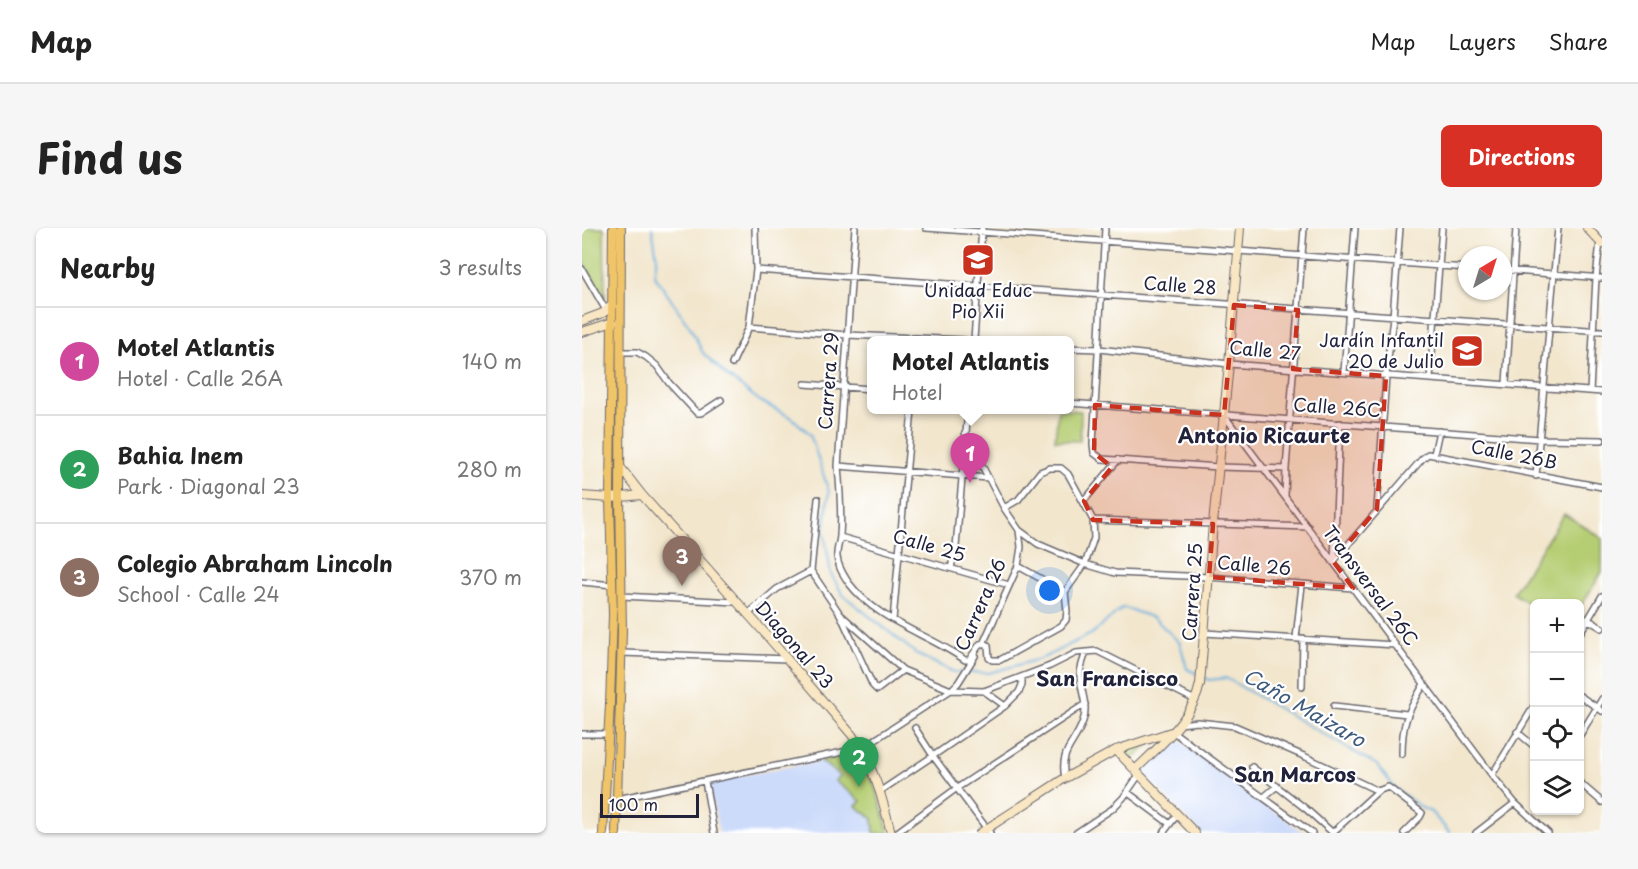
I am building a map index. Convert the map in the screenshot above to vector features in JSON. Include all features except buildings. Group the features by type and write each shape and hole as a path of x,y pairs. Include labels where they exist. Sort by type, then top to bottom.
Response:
{"main road":[{"path":"603,833 609,734 613,585 610,498 613,322 609,308 613,228"},
{"path":"616,833 622,653 621,228"}],"street":[{"path":"732,364 749,327 756,270 755,228"},
{"name":"Carrera 29","path":"855,228 838,466 841,504 840,537 837,550 840,569 855,592 866,602 910,631 965,660 969,660 977,647 984,643"},
{"path":"926,228 982,230 1104,242 1458,267"},
{"path":"1105,228 1093,444 1095,453 1102,459 1286,469"},
{"name":"Carrera 25","path":"986,831 1065,778 1116,750 1172,731 1195,700 1201,681 1240,228"},
{"path":"1285,497 1305,228"},
{"path":"1344,372 1355,228"},
{"path":"1377,509 1386,376 1400,228"},
{"path":"1430,379 1442,228"},
{"path":"1506,384 1516,228"},
{"path":"1536,476 1558,228"},
{"path":"1587,228 1601,243 1590,391"},
{"path":"974,336 982,230"},
{"path":"582,270 609,308 582,321"},
{"name":"Calle 28","path":"756,270 1602,332"},
{"path":"1514,271 1599,278"},
{"path":"582,332 613,322"},
{"path":"749,327 870,336"},
{"name":"Calle 27","path":"1074,348 1229,364 1602,392"},
{"path":"621,352 637,352 646,357 657,366 697,413 721,400"},
{"path":"805,384 867,389"},
{"name":"Calle 26C","path":"1074,403 1540,439 1602,440"},
{"path":"893,620 912,414"},
{"path":"951,568 956,548 967,414"},
{"name":"Transversal 26C","path":"1224,415 1492,775 1515,803 1548,833"},
{"path":"1334,561 1340,423"},
{"path":"1334,561 1422,459 1428,454 1434,454 1438,431"},
{"path":"965,433 1004,508 1019,530"},
{"name":"Calle 26B","path":"1434,454 1536,476 1602,487"},
{"path":"1084,501 1118,460"},
{"path":"838,466 988,478"},
{"name":"Diagonal 23","path":"621,468 862,748 871,768 891,833"},
{"path":"984,643 988,645 989,658 1000,660 1061,626 1066,620 1065,592 1085,564 1095,538 1093,520 1084,501 1068,474 1061,468 1050,468 1040,472 1018,500 1004,508"},
{"path":"582,496 610,498 642,495"},
{"path":"818,499 812,571 840,614 873,686 877,690 903,670"},
{"path":"1093,520 1308,527"},
{"name":"Calle 26","path":"1019,530 1038,544 1085,564 1115,573 1209,577 1353,588"},
{"name":"Carrera 26","path":"862,748 910,718 958,683 984,643 1018,566 1021,547 1019,530"},
{"name":"Calle 25","path":"840,537 1009,585"},
{"path":"1018,566 1065,592"},
{"path":"748,614 777,589 812,571"},
{"path":"582,582 613,585 622,596 736,602"},
{"path":"1302,585 1300,638 1302,687"},
{"path":"1584,625 1602,596"},
{"path":"840,614 903,670 951,690 984,691 1050,666 1076,653 1096,651 1195,700"},
{"path":"1587,619 1602,628"},
{"path":"1205,633 1395,645"},
{"path":"1065,778 1062,767 1063,759 1083,722 1085,704 1080,675 1086,652"},
{"path":"622,653 787,659"},
{"path":"879,792 1005,706 1019,692 1022,677"},
{"path":"1402,754 1402,734 1407,714 1424,684"},
{"path":"984,691 1005,706"},
{"path":"1584,699 1599,710"},
{"path":"1584,730 1599,710 1602,699"},
{"path":"896,833 957,788 1085,704"},
{"path":"1334,706 1407,714"},
{"path":"1492,775 1533,707"},
{"path":"1179,724 1198,722 1235,726 1378,791"},
{"path":"915,728 986,831"},
{"path":"1076,833 1118,804 1137,773 1172,731 1312,833"},
{"path":"1517,732 1530,743"},
{"path":"582,734 609,734"},
{"path":"617,799 862,748"},
{"path":"1116,750 1195,833"},
{"path":"1252,767 1333,833 1378,791 1388,787 1422,813 1404,833"},
{"path":"705,780 714,833"},
{"path":"1264,797 1277,786"},
{"path":"1584,786 1602,802"},
{"path":"1127,792 1170,824"},
{"path":"1476,833 1515,803"},
{"path":"1163,833 1178,815"}],"highlighted area":[{"path":"1234,305 1298,310 1293,369 1386,376 1377,509 1333,561 1353,588 1209,577 1213,524 1093,520 1084,501 1112,467 1094,453 1095,405 1224,415"}],"shaded area":[{"path":"1172,735 1304,833 1201,833 1139,768"},
{"path":"821,761 840,776 836,781 861,801 873,819 874,833 719,833 709,782"}],"green space":[{"path":"582,228 604,228 605,299 582,259"},
{"path":"1074,411 1081,411 1080,441 1055,440 1058,414 1074,414"},
{"path":"1564,514 1602,538 1602,572 1584,601 1584,599 1530,599 1530,604 1513,593"},
{"path":"1156,738 1130,761 1121,750"},
{"path":"858,752 872,781 889,833 874,833 873,819 856,806 861,801 835,781 840,776 821,761"}],"waterway":[{"name":"Caño Maizaro","path":"652,228 657,258 654,275 690,327 703,353 726,375 760,401 792,418 810,434 829,492 824,531 831,574 843,595 918,655 954,672 989,673 1043,658 1093,633 1123,607 1154,618 1180,643 1187,669 1198,674"},
{"name":"Caño Maizaro","path":"1203,677 1209,680 1226,678 1377,765 1395,788 1431,812 1450,833"}],"place":[{"name":"Unidad Educ Pio Xii","path":"978,260"},
{"name":"Jardín Infantil 20 de Julio","path":"1467,351"},
{"name":"Motel Atlantis","path":"970,483"},
{"name":"Colegio Abraham Lincoln","path":"682,586"},
{"name":"Bahia Inem","path":"859,787"}],"district":[{"name":"Antonio Ricaurte","path":"1264,436"},
{"name":"San Francisco","path":"1107,679"},
{"name":"San Marcos","path":"1295,775"}]}
